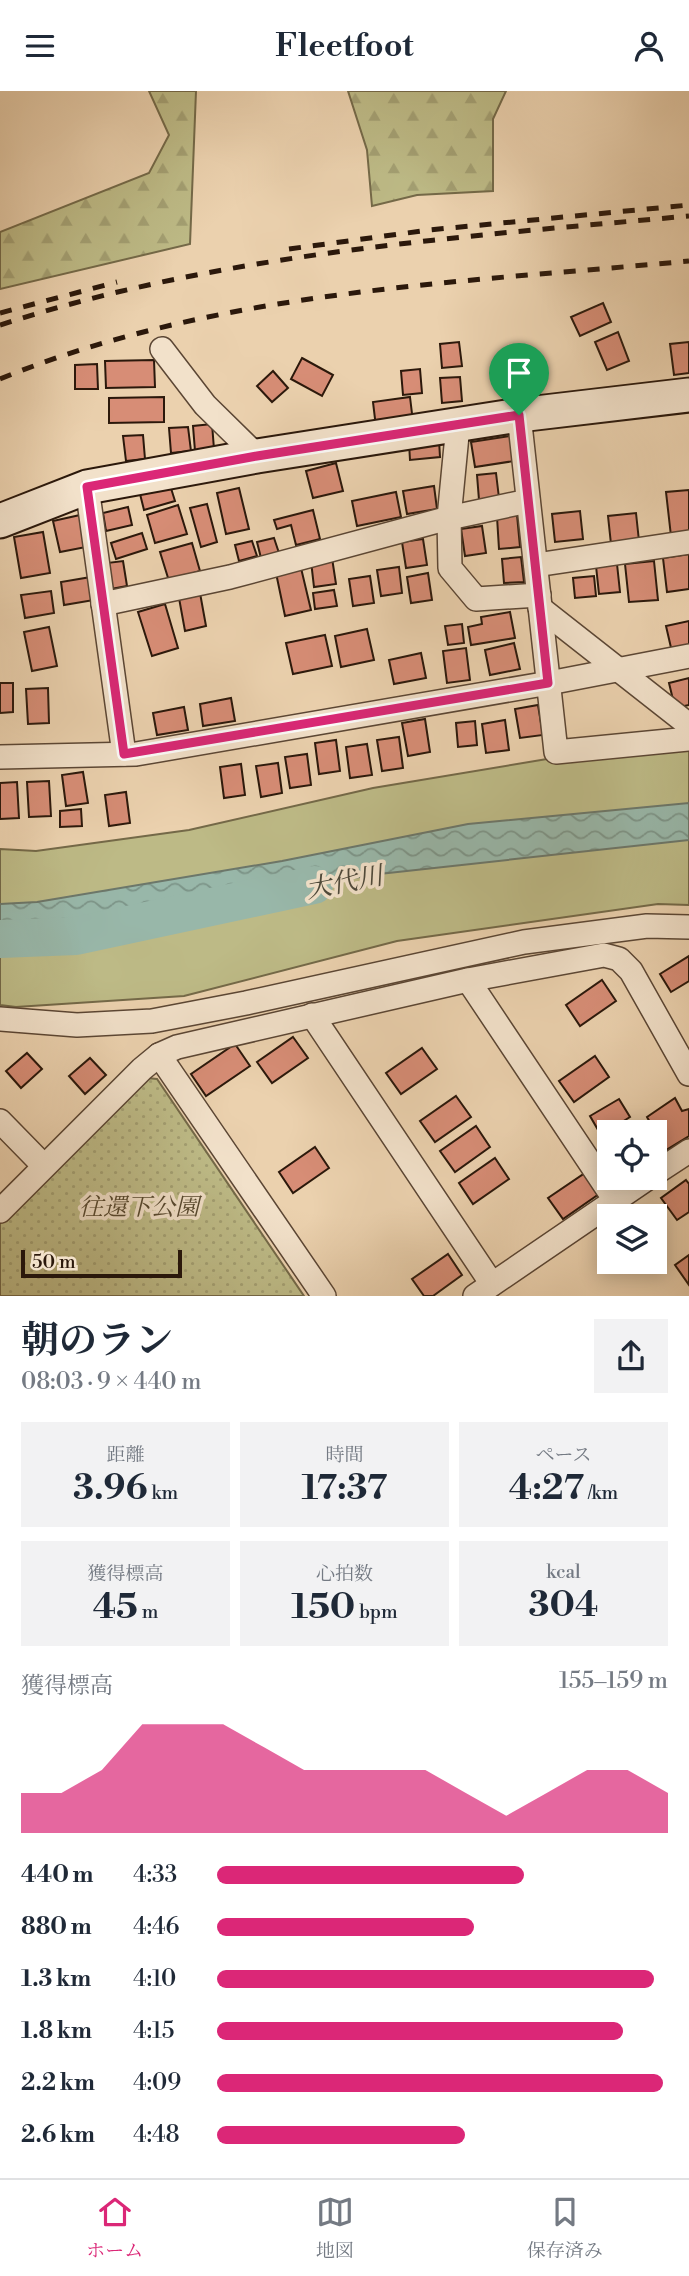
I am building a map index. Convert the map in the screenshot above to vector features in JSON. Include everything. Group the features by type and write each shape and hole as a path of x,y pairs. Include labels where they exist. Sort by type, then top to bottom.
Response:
{"main road":[{"path":"0,521 87,487 257,456 519,415 689,395"}],"street":[{"path":"162,349 205,405 257,456"},
{"path":"519,415 556,752 689,739"},
{"path":"458,425 449,518 450,568 476,599 540,601 618,670 689,725"},
{"path":"87,487 124,754"},
{"path":"103,604 230,577 449,518 528,501"},
{"path":"536,565 689,542"},
{"path":"0,757 124,754 548,683 689,656"},
{"path":"0,1019 77,1025 152,1021 524,943 647,926 689,927"},
{"path":"0,1211 159,1055 177,1047 468,981 604,955 619,959 631,971 689,1075"},
{"path":"468,981 615,1200"},
{"path":"312,1015 483,1290 630,1190"},
{"path":"159,1055 324,1296"},
{"path":"0,1121 44,1166"},
{"path":"667,1165 689,1151"}],"green space":[{"path":"149,91 196,91 190,244 0,289 0,232 149,173 169,135"},
{"path":"348,91 506,91 493,119 493,191 417,195 372,206 367,150"},
{"path":"689,739 689,905 658,904 397,941 184,996 16,1007 0,1005 0,849 36,851 189,830 373,788 631,745"},
{"name":"往還下公園","path":"147,1078 157,1079 304,1296 0,1296 0,1220"}],"water":[{"path":"689,803 689,840 370,875 0,945 0,904 37,902 282,861 468,824"}],"building":[{"path":"603,303 611,322 580,336 571,317"},
{"path":"618,332 629,361 607,370 595,342"},
{"path":"459,342 462,366 442,368 440,344"},
{"path":"689,342 689,373 674,375 670,344"},
{"path":"302,358 333,375 322,396 291,379"},
{"path":"154,360 155,387 106,388 105,361"},
{"path":"97,364 98,389 75,389 75,365"},
{"path":"420,369 422,393 403,395 401,371"},
{"path":"273,371 288,388 272,402 257,386"},
{"path":"460,377 462,401 442,403 440,378"},
{"path":"164,397 164,422 109,423 109,398"},
{"path":"410,397 413,422 376,427 373,402"},
{"path":"212,424 214,449 195,451 193,426"},
{"path":"188,427 191,451 171,453 169,428"},
{"path":"143,435 145,459 126,461 123,436"},
{"path":"510,436 514,461 475,467 471,442"},
{"path":"439,440 440,457 410,460 409,443"},
{"path":"336,463 343,491 313,498 306,471"},
{"path":"496,473 499,498 479,500 477,475"},
{"path":"170,485 175,501 144,510 140,494"},
{"path":"434,486 437,509 407,514 403,491"},
{"path":"239,488 249,529 226,534 217,493"},
{"path":"689,490 689,534 671,536 666,492"},
{"path":"396,492 401,517 357,526 352,501"},
{"path":"207,504 217,542 201,547 190,508"},
{"path":"178,505 187,534 155,543 147,515"},
{"path":"128,507 132,525 106,531 103,513"},
{"path":"313,510 320,539 296,545 291,525 277,529 274,520"},
{"path":"580,511 583,539 555,542 552,514"},
{"path":"636,513 639,541 611,544 608,516"},
{"path":"80,515 86,547 60,552 53,521"},
{"path":"517,515 520,547 499,549 497,517"},
{"path":"482,526 486,553 465,556 461,529"},
{"path":"43,532 50,573 21,578 14,537"},
{"path":"142,533 147,549 116,559 111,543"},
{"path":"274,538 279,553 261,558 257,542"},
{"path":"423,539 427,565 406,568 402,542"},
{"path":"252,541 257,556 239,561 235,545"},
{"path":"192,543 200,571 169,581 160,552"},
{"path":"689,554 689,589 667,592 663,558"},
{"path":"521,557 524,582 504,583 502,559"},
{"path":"332,558 336,584 314,587 311,561"},
{"path":"123,561 127,586 111,589 107,563"},
{"path":"654,561 658,600 629,602 625,564"},
{"path":"617,564 620,592 599,594 596,566"},
{"path":"399,567 402,593 381,596 377,570"},
{"path":"301,568 311,610 285,616 276,573"},
{"path":"428,573 432,600 411,603 407,577"},
{"path":"370,576 374,603 353,606 349,579"},
{"path":"594,576 596,596 575,598 573,578"},
{"path":"91,577 94,600 64,605 61,582"},
{"path":"334,590 337,606 315,609 313,593"},
{"path":"51,591 54,613 25,618 21,595"},
{"path":"200,593 206,626 185,631 179,598"},
{"path":"165,604 178,648 152,656 138,612"},
{"path":"510,612 515,638 471,645 468,627 482,624 481,617"},
{"path":"689,621 689,649 672,652 666,626"},
{"path":"462,624 464,643 448,645 445,626"},
{"path":"49,627 57,666 32,671 24,632"},
{"path":"367,629 374,660 341,667 335,636"},
{"path":"325,635 332,666 293,674 286,643"},
{"path":"514,643 520,669 490,675 485,650"},
{"path":"466,648 470,680 447,683 443,651"},
{"path":"421,653 426,678 394,684 389,660"},
{"path":"689,678 689,705 675,708 669,683"},
{"path":"0,683 13,683 13,712 0,713"},
{"path":"48,688 49,723 28,724 26,689"},
{"path":"231,698 235,721 203,726 200,704"},
{"path":"538,705 543,735 520,738 515,709"},
{"path":"184,707 188,730 157,735 153,713"},
{"path":"425,719 430,752 408,756 402,723"},
{"path":"505,720 509,750 486,753 482,724"},
{"path":"475,721 477,745 458,747 456,723"},
{"path":"399,737 403,768 382,771 377,740"},
{"path":"336,740 340,771 319,774 315,743"},
{"path":"367,744 372,775 350,778 346,747"},
{"path":"307,754 311,785 290,788 285,757"},
{"path":"278,763 282,793 261,797 256,766"},
{"path":"241,764 245,795 224,798 220,767"},
{"path":"83,772 88,803 66,806 62,775"},
{"path":"49,781 51,816 29,817 27,782"},
{"path":"17,782 19,818 0,819 0,783"},
{"path":"126,792 130,823 109,826 105,795"},
{"path":"81,809 82,826 60,827 60,811"},
{"path":"689,956 689,981 671,992 660,974"},
{"path":"602,980 616,1001 580,1026 566,1005"},
{"path":"293,1037 308,1058 272,1083 257,1062"},
{"path":"235,1044 250,1066 206,1096 191,1074"},
{"path":"422,1048 437,1069 401,1094 386,1073"},
{"path":"27,1053 42,1069 21,1088 6,1071"},
{"path":"595,1056 609,1077 574,1102 559,1081"},
{"path":"90,1058 106,1075 85,1094 69,1076"},
{"path":"456,1096 471,1117 435,1142 420,1121"},
{"path":"675,1098 682,1111 689,1109 689,1136 667,1149 667,1120 649,1120 647,1117"},
{"path":"619,1099 630,1117 625,1120 597,1120 597,1128 590,1116"},
{"path":"476,1126 490,1147 455,1172 440,1151"},
{"path":"315,1147 329,1168 293,1193 279,1172"},
{"path":"495,1158 509,1179 473,1204 459,1183"},
{"path":"585,1173 599,1194 563,1219 548,1198"},
{"path":"686,1180 689,1184 689,1212 677,1220 661,1198"},
{"path":"448,1254 462,1275 433,1296 424,1296 412,1279"},
{"path":"689,1255 689,1285 675,1265"}],"waterway":[{"name":"大代川","path":"0,939 76,936 314,885"}],"railway":[{"path":"289,249 429,230 689,205"},
{"path":"0,325 84,301 255,264 428,241 689,216"},
{"path":"0,379 83,349 167,326 253,308 427,285 689,261"},
{"path":"0,313 117,282"}],"route":[{"path":"519,415 548,683 124,754 87,487 257,456 519,415"}]}
